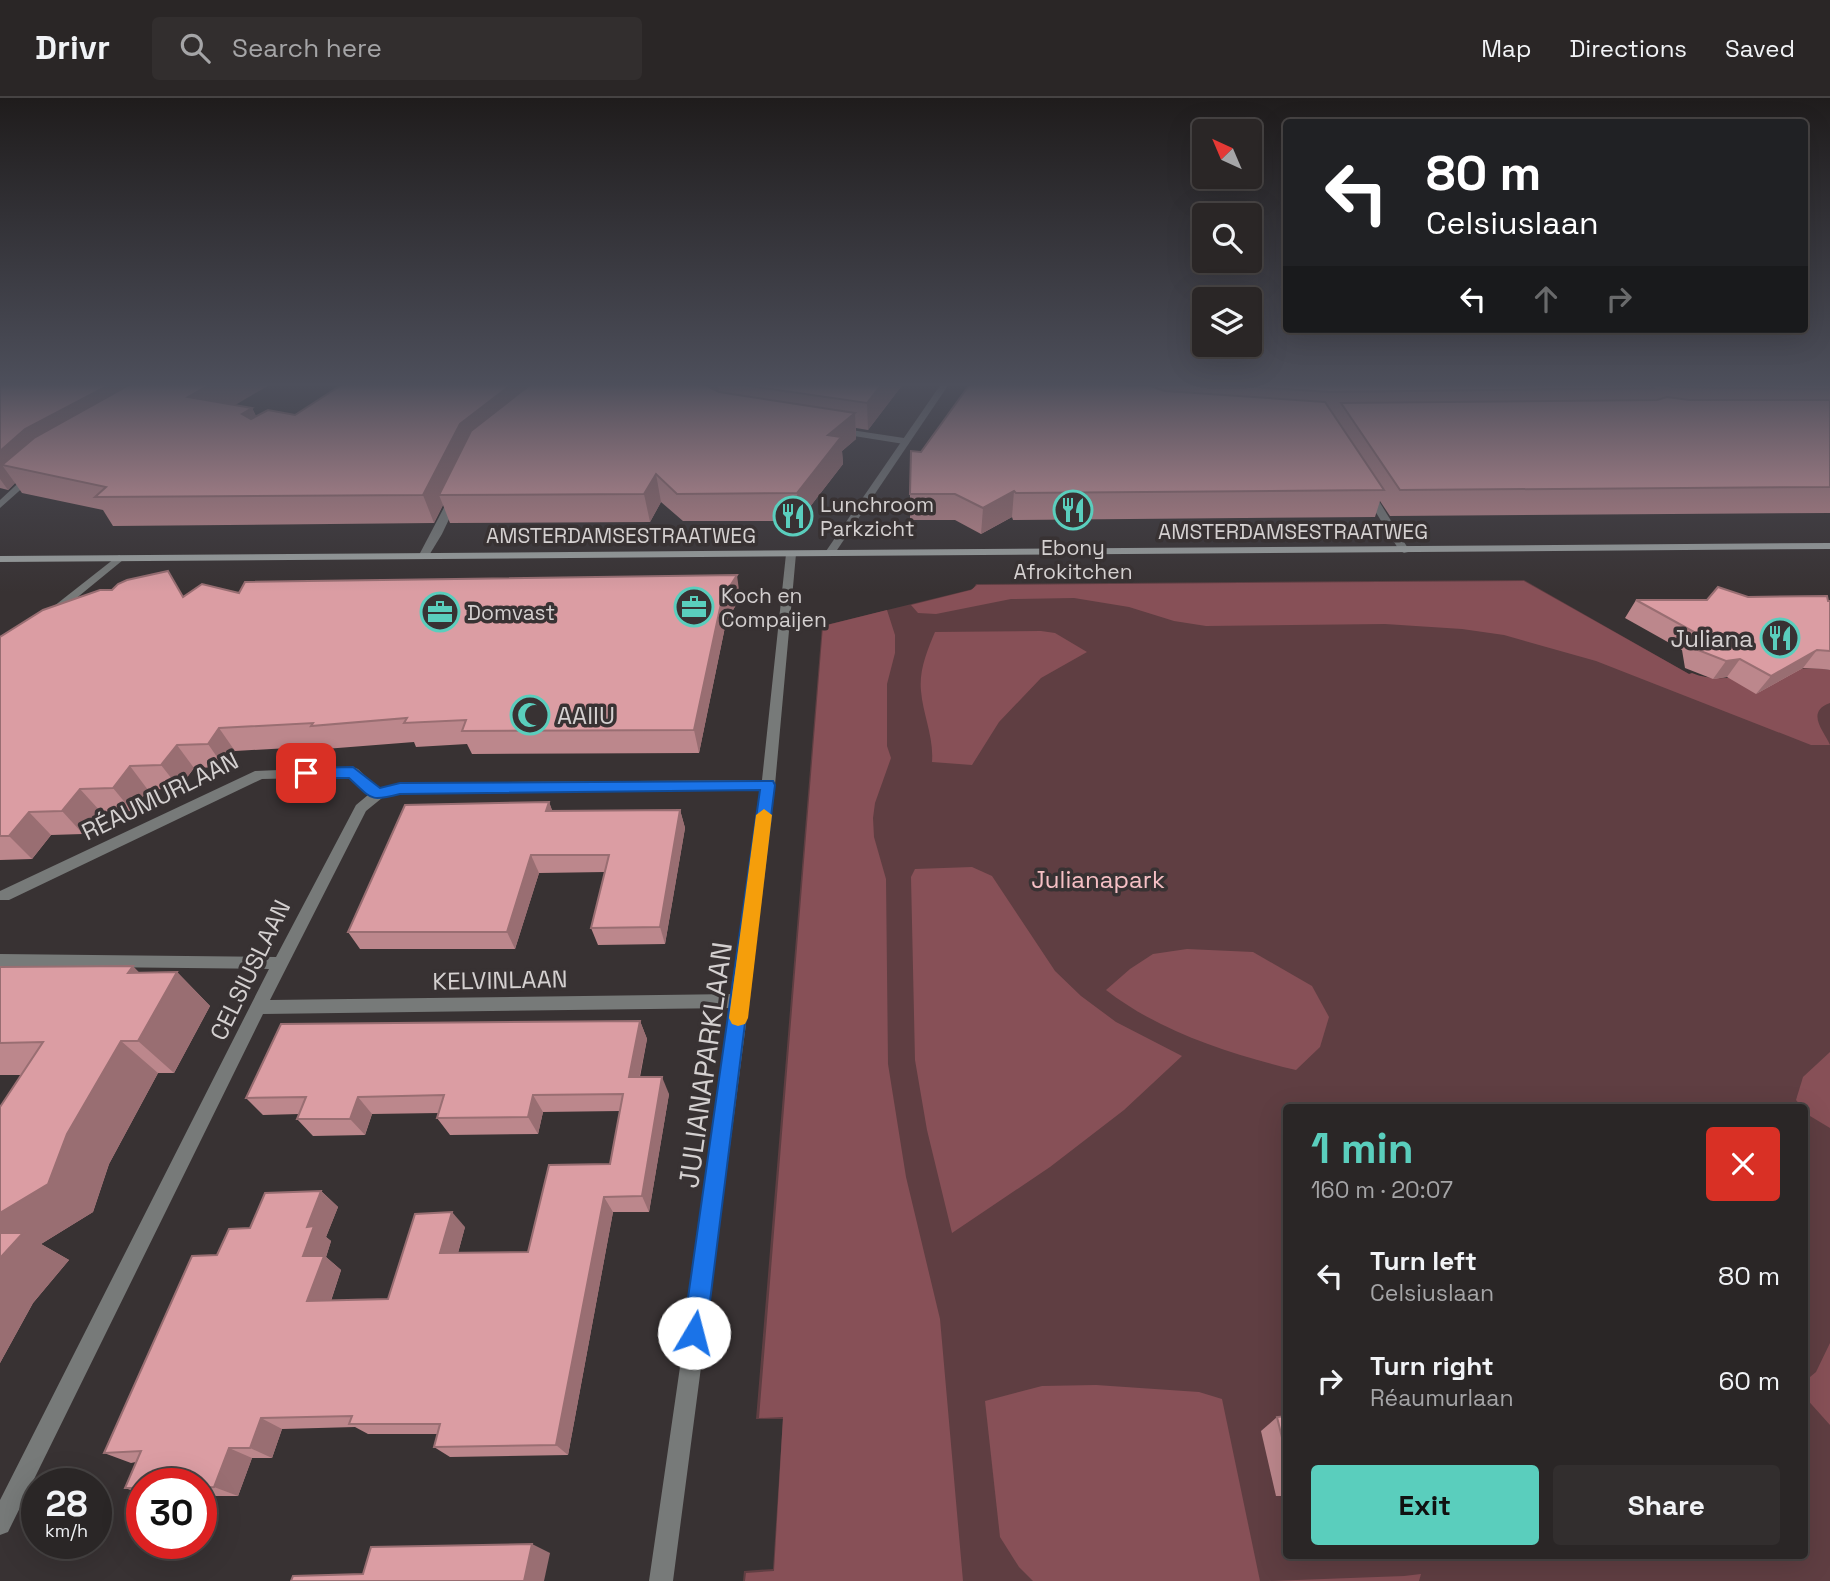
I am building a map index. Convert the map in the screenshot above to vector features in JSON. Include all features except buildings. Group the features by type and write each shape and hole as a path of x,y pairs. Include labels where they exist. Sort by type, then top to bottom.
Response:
{"main road":[{"name":"AMSTERDAMSESTRAATWEG","path":"0,559 1830,546"}],"street":[{"path":"829,554 896,453"},
{"path":"0,505 38,470"},
{"path":"1365,487 1404,550"},
{"path":"424,555 458,489"},
{"name":"JULIANAPARKLAAN","path":"661,1581 741,1001 768,785 790,554"},
{"path":"41,619 62,606 120,558"},
{"name":"RÉAUMURLAAN","path":"4,896 260,774 353,772 377,795"},
{"path":"377,795 400,788 768,785"},
{"name":"CELSIUSLAAN","path":"3,1513 260,1007 279,963 361,808 377,795"},
{"path":"0,960 279,963"},
{"name":"KELVINLAAN","path":"260,1007 741,1001"}],"green space":[{"name":"Julianapark","path":"1524,580 1689,674 1716,679 1803,668 1830,670 1830,1581 743,1581 744,1571 773,1569 783,1419 756,1419 822,626 973,589 976,584"}],"shaded area":[{"path":"1524,581 1689,674 1723,678 1796,669 1830,670 1830,703 1819,711 1817,717 1830,745 1811,745 1596,661 1504,635 1462,629 1385,624 1206,626 1174,621 1129,607 1074,598 1011,599 936,614 918,613 911,605 971,590 977,585"},
{"path":"887,610 895,635 895,653 887,684 887,746 891,758 875,803 873,818 874,837 886,879 888,1064 906,1177 940,1319 963,1581 745,1581 746,1573 774,1571 783,1417 759,1418 823,626"},
{"path":"935,632 1055,633 1087,652 1041,678 999,722 972,765 932,762 921,676"},
{"path":"972,867 992,876 1055,971 1081,996 1116,1022 1182,1056 1124,1110 1050,1167 952,1233 927,1130 915,1060 911,877 915,869"},
{"path":"1187,949 1253,952 1312,986 1329,1017 1320,1047 1296,1070 1271,1064 1172,1030 1106,990 1153,954"},
{"path":"1830,1052 1830,1128 1810,1116 1808,1104 1800,1104 1796,1100 1803,1077"},
{"path":"1830,1343 1830,1425 1808,1400 1808,1379 1816,1372"},
{"path":"1096,1385 1199,1392 1222,1399 1260,1581 1033,1581 1019,1567 1000,1537 985,1401 1042,1386"},
{"path":"1421,1574 1419,1581 1268,1581 1404,1576"}],"slow traffic":[{"path":"738,1018 764,815"}],"place":[{"name":"Ebony Afrokitchen","path":"1073,510"},
{"name":"Lunchroom Parkzicht","path":"793,516"},
{"name":"Koch en Compaijen","path":"694,607"},
{"name":"Domvast","path":"440,612"},
{"name":"Juliana","path":"1780,638"},
{"name":"AAIIU","path":"530,715"}],"route":[{"path":"306,773 353,772 377,795 400,788 768,785 741,1001 694,1333"}]}
